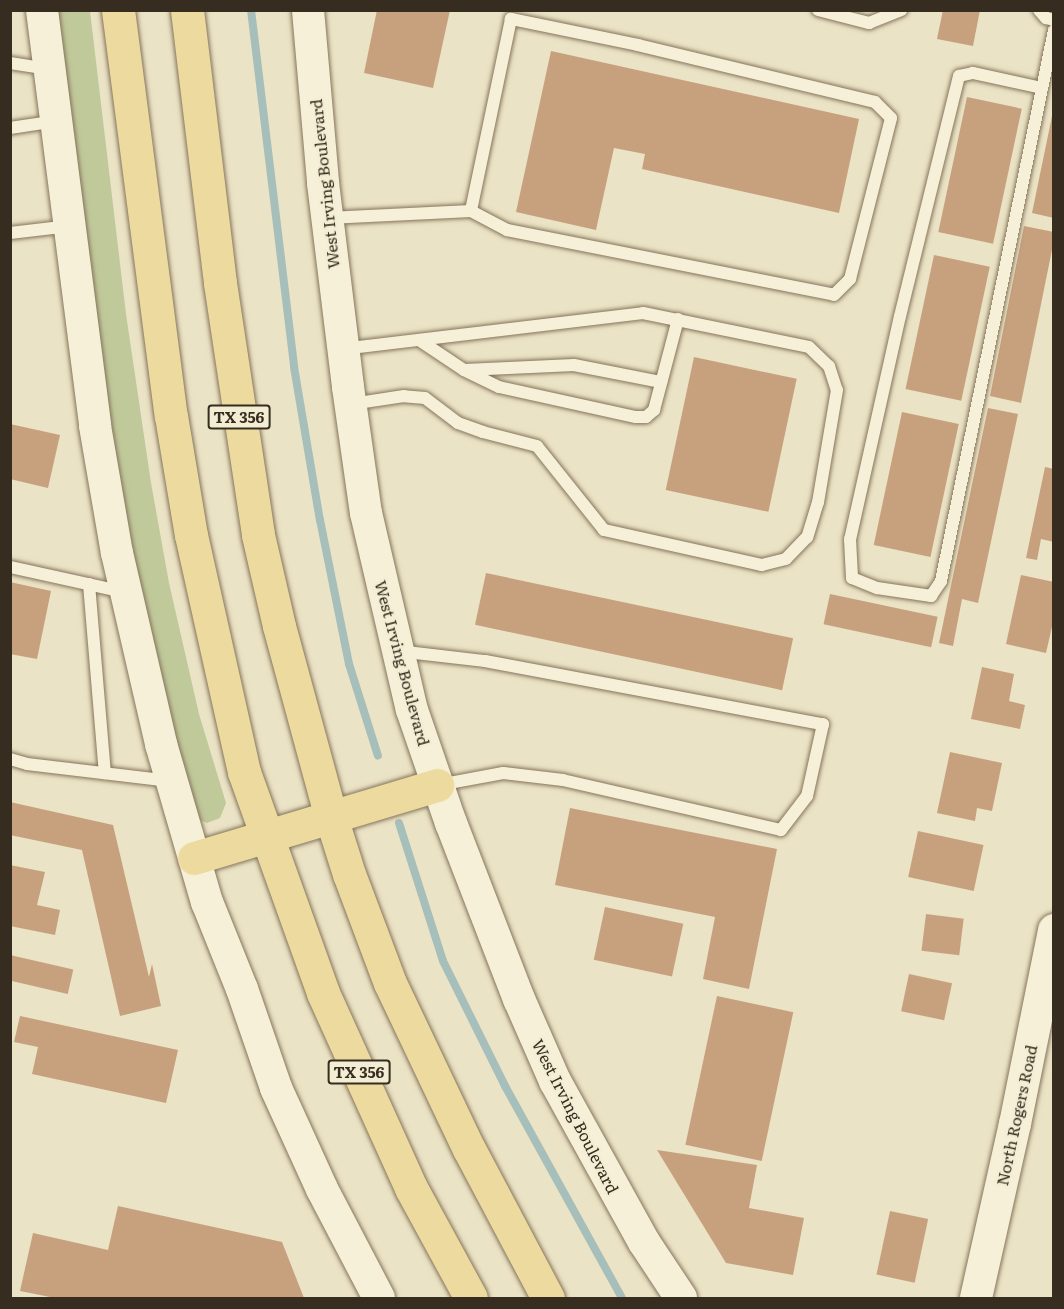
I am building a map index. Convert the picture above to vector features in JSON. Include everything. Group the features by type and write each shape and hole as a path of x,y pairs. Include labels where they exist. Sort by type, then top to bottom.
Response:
{"main road":[{"name":"TX 356","path":"118,10 171,416 191,535 244,772 323,993 411,1188 471,1299"},
{"name":"TX 356","path":"187,10 220,283 258,535 279,626 331,817 349,874 395,994 469,1149 548,1299"},
{"path":"194,858 437,785"}],"street":[{"path":"42,10 95,426 126,592 171,781 207,902 242,989 276,1088 322,1189 379,1299"},
{"name":"West Irving Boulevard","path":"308,10 327,219 342,349 366,513 412,710 437,785 519,999 555,1081 644,1242 681,1299"},
{"name":"North Rogers Road","path":"976,1299 1015,1124 1053,930"}],"lane":[{"path":"818,10 869,23 902,10"},
{"path":"1039,10 1046,18 1053,20"},
{"path":"327,219 471,211 507,230 834,295 850,279 891,118 875,102 638,45 511,19 471,211"},
{"path":"1042,88 973,73 959,76 900,316 850,539 852,578 877,588 931,596 941,581 1042,88 1053,30"},
{"path":"10,63 49,70"},
{"path":"10,128 57,121"},
{"path":"10,233 71,226"},
{"path":"342,349 643,312 809,347 829,366 837,390 818,502 807,537 786,559 762,565 604,530 537,446 458,423 425,399 404,396 350,404"},
{"path":"419,340 464,370 499,387 636,417 646,417 654,410 678,320"},
{"path":"464,370 574,365 662,382"},
{"path":"10,567 126,592"},
{"path":"89,584 105,773"},
{"path":"397,651 485,661 823,724 807,796 781,831 553,779 503,773 437,785"},
{"path":"10,759 27,764 171,781"}],"green space":[{"path":"55,11 90,11 126,314 151,483 169,583 199,714 226,803 220,818 207,823 194,818 147,634 116,464"}],"building":[{"path":"377,10 450,10 433,88 364,73"},
{"path":"943,10 980,10 973,46 937,39"},
{"path":"551,51 859,119 839,213 642,169 645,154 614,148 596,230 516,212"},
{"path":"967,97 1022,109 993,244 938,232"},
{"path":"1052,116 1054,116 1054,218 1032,213"},
{"path":"1024,226 1054,232 1054,240 1021,403 990,396"},
{"path":"934,255 990,267 961,401 906,389"},
{"path":"694,357 797,379 768,512 666,490"},
{"path":"988,408 1018,414 978,603 962,599 953,646 939,643"},
{"path":"902,412 959,424 930,557 874,545"},
{"path":"10,424 60,435 48,488 10,479"},
{"path":"1045,467 1054,469 1054,542 1041,539 1037,560 1026,558"},
{"path":"486,573 793,638 782,690 475,625"},
{"path":"1021,575 1054,582 1054,618 1046,653 1006,644"},
{"path":"10,582 51,591 37,659 10,654"},
{"path":"830,594 938,617 931,647 824,624"},
{"path":"982,667 1014,674 1009,701 1025,705 1020,729 971,719"},
{"path":"950,752 1002,763 992,811 977,808 975,821 937,813"},
{"path":"10,802 113,825 149,977 152,964 161,1006 120,1016 82,850 10,835"},
{"path":"570,808 777,849 749,989 703,979 715,917 555,885"},
{"path":"918,831 984,845 974,891 908,877"},
{"path":"10,865 45,872 37,905 60,910 55,935 10,926"},
{"path":"605,907 683,924 672,976 594,960"},
{"path":"926,914 964,919 959,955 921,951"},
{"path":"10,955 73,970 68,994 10,981"},
{"path":"909,974 952,983 944,1020 901,1011"},
{"path":"717,996 793,1012 762,1161 685,1145"},
{"path":"20,1016 178,1050 166,1103 32,1074 38,1047 14,1042"},
{"path":"657,1150 757,1165 749,1208 804,1218 793,1275 726,1263"},
{"path":"118,1206 282,1242 304,1298 55,1298 20,1291 33,1233 108,1250"},
{"path":"890,1211 928,1219 915,1283 876,1275"}],"waterway":[{"path":"251,10 294,367 320,520 349,664 378,756"},
{"path":"399,823 443,961 505,1086 622,1298"}]}
